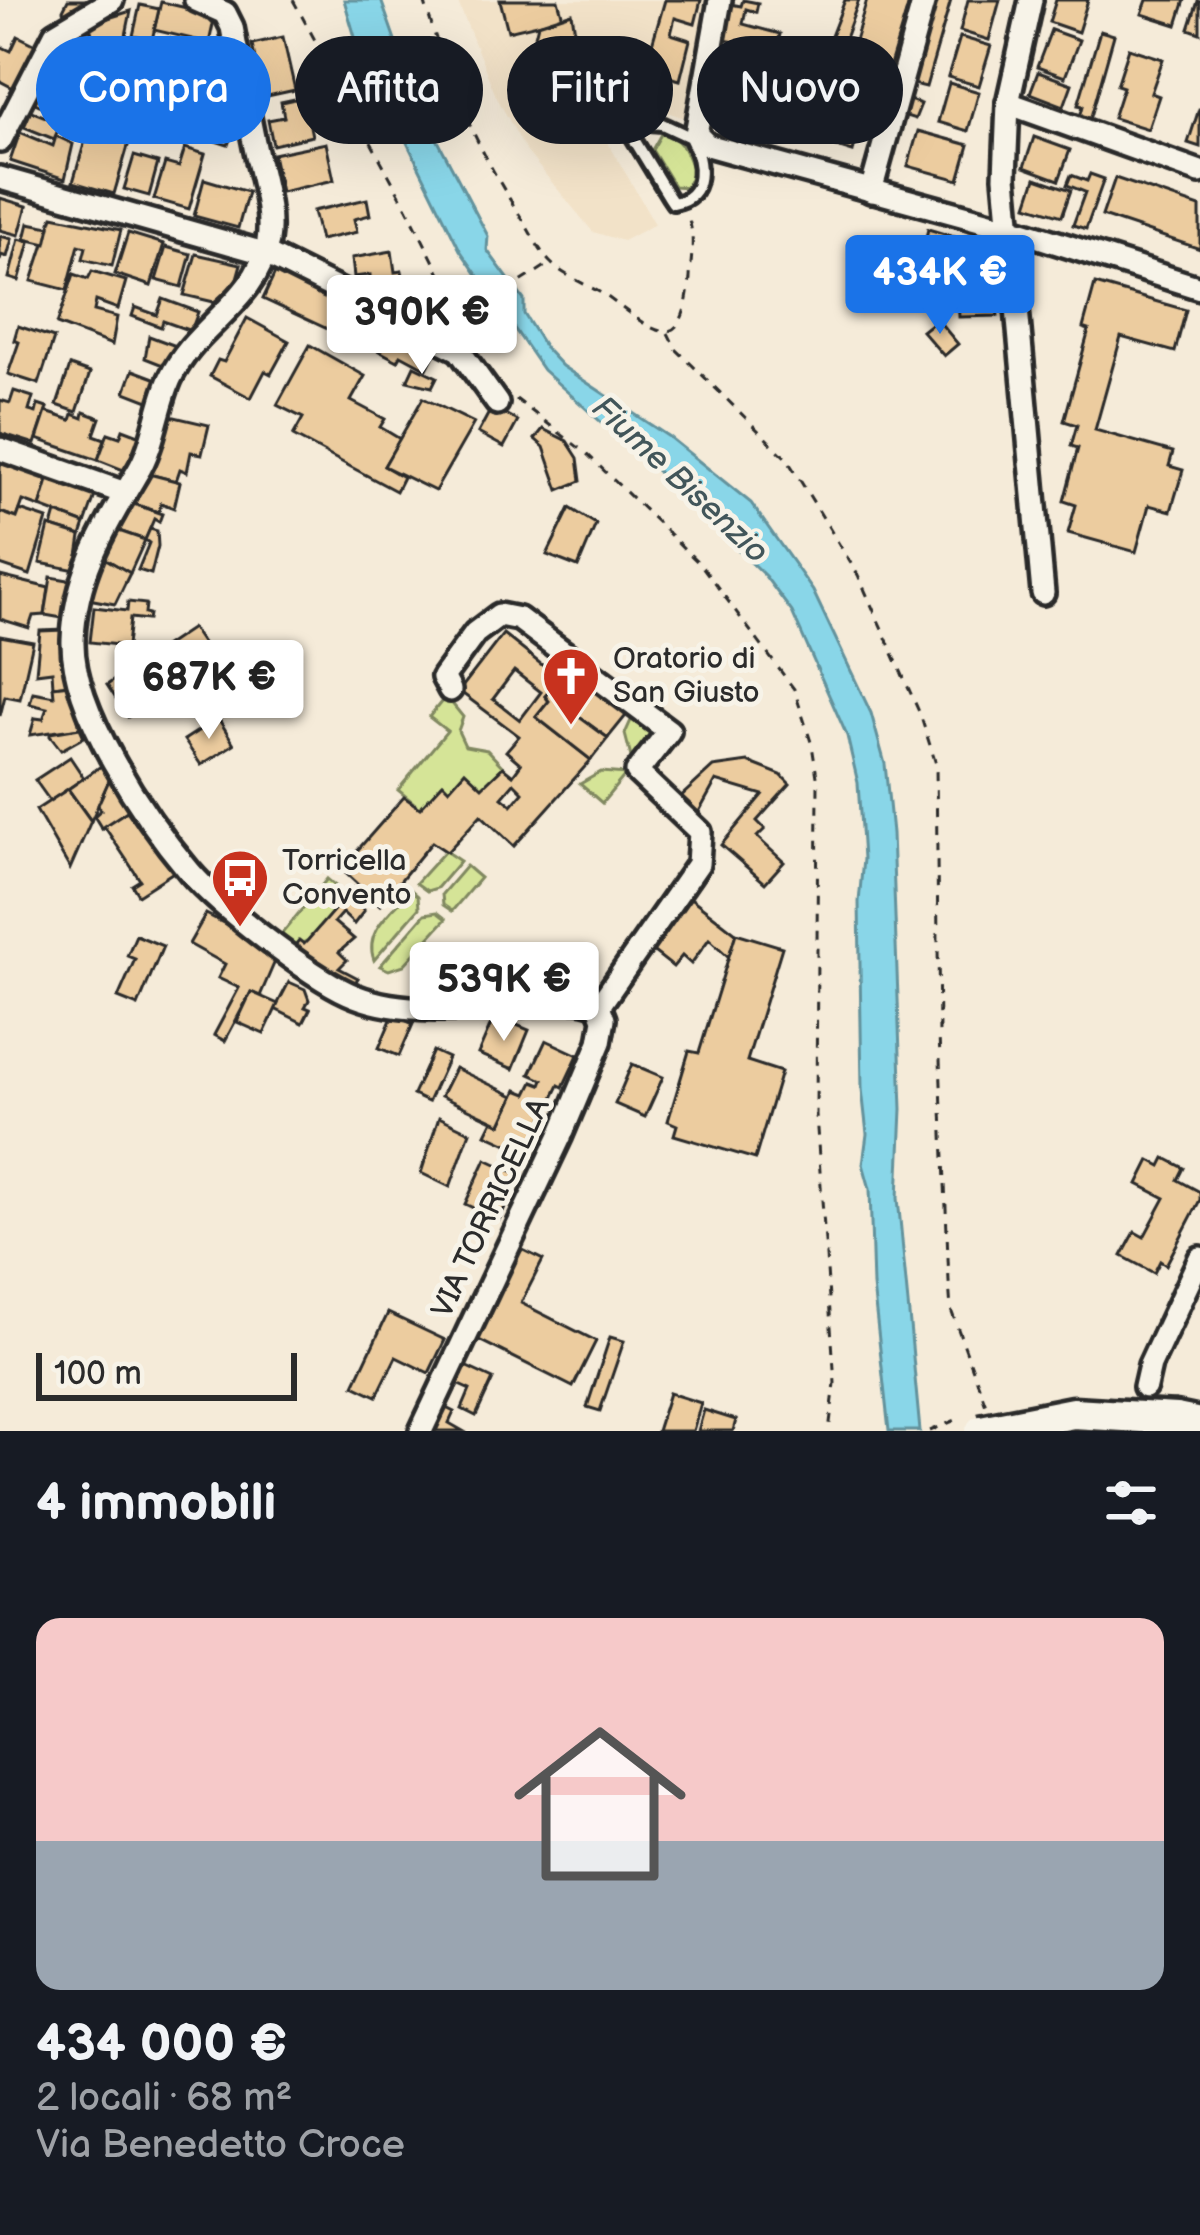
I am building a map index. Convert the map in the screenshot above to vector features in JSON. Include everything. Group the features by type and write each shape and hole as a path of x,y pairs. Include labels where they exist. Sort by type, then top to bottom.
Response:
{"street":[{"path":"0,141 55,34 112,0"},
{"path":"196,0 225,13 232,26 267,206 264,253 252,284 193,341 171,378 138,472 122,492 94,549 80,590 73,640 77,684 108,750 191,874 219,901 317,974 364,999 450,1008 585,1000 598,1006 698,864 700,832 637,772 669,731 519,619 499,615 476,632 443,677 450,690"},
{"path":"720,0 693,135 707,145 1200,288"},
{"path":"871,191 924,0"},
{"path":"1030,0 1007,103 1004,155 1043,593"},
{"path":"1007,103 1200,172"},
{"path":"0,178 264,253 459,350 502,396"},
{"path":"0,449 122,492"},
{"name":"VIA TORRICELLA","path":"421,1431 569,1117 603,1029 598,1006"},
{"path":"1144,1387 1200,1258"},
{"path":"984,1423 1073,1413 1188,1422"}],"lane":[{"path":"637,144 674,203 690,200 698,184 699,154 693,135 673,128"}],"path":[{"path":"293,0 472,337"},
{"path":"424,0 449,84 492,171 551,263 655,333 668,333 679,326 687,306 694,230 681,202"},
{"path":"461,320 551,263"},
{"path":"668,333 676,349 787,459 799,478 858,575 920,714 936,764 939,1036 951,1310 985,1398 984,1423"},
{"path":"502,396 587,454 701,565 794,689 812,745 818,783 817,1115 835,1383 830,1431"}],"shaded area":[{"path":"457,0 709,0 703,36 697,36 688,119 673,114 673,36 507,36 507,116 483,64 483,36 472,36"},
{"path":"522,144 609,144 655,224 623,241 593,232"}],"green space":[{"path":"673,138 679,142 693,171 686,187 674,186 652,150 655,144 673,144"},
{"path":"446,696 463,717 458,731 465,746 487,750 503,767 482,787 465,772 449,789 442,784 420,808 398,790 447,731 429,717"},
{"path":"633,716 658,735 633,765 625,734"},
{"path":"601,772 626,774 602,803 580,784"},
{"path":"445,851 460,861 437,888 427,891 416,883"},
{"path":"466,866 480,878 452,911 443,905 442,894"},
{"path":"327,879 347,896 308,940 292,949 279,937"},
{"path":"411,890 418,896 419,908 374,960 376,930"},
{"path":"437,912 446,919 404,965 389,970 380,966 425,914"}],"water":[{"name":"Fiume Bisenzio","path":"344,0 381,0 394,36 355,36"},
{"name":"Fiume Bisenzio","path":"408,144 440,144 488,236 487,250 524,300 524,314 546,349 562,366 669,437 751,503 813,591 871,713 885,764 892,833 902,1109 898,1198 920,1431 889,1431 873,1286 870,1189 863,1164 867,1134 859,902 863,859 858,783 847,736 792,612 765,576 636,447 630,448 543,370 460,250"}],"building":[{"path":"68,0 100,0 66,17 63,10"},
{"path":"500,0 558,0 563,18 508,31"},
{"path":"665,0 701,0 695,24 675,18 671,34 690,40 680,80 673,78 673,36 654,36"},
{"path":"743,0 758,3 756,12 746,9 743,24 780,36 718,36 725,3 741,6"},
{"path":"845,0 859,0 846,36 831,36"},
{"path":"867,0 910,0 899,36 856,36"},
{"path":"937,0 951,0 926,87 913,84"},
{"path":"968,0 1000,0 989,40 960,31"},
{"path":"1056,0 1088,0 1078,32 1049,22"},
{"path":"1147,0 1185,0 1177,25 1142,14"},
{"path":"161,2 208,13 207,19 214,20 211,36 154,30"},
{"path":"1200,2 1200,33 1189,29"},
{"path":"140,5 159,9 153,36 133,36"},
{"path":"131,11 126,36 92,36 89,24"},
{"path":"572,13 576,36 535,36 538,24"},
{"path":"89,24 92,36 72,36"},
{"path":"1051,30 1079,40 1065,77 1037,67"},
{"path":"1100,31 1114,35 1090,120 1080,117 1083,106 1078,105"},
{"path":"18,36 36,45 19,91 0,81 0,46 11,51"},
{"path":"283,37 295,90 271,95 271,40"},
{"path":"960,37 991,46 979,86 948,77"},
{"path":"1129,48 1163,59 1151,93 1159,96 1148,129 1113,118"},
{"path":"1038,72 1072,84 1064,106 1030,93"},
{"path":"949,83 979,92 968,131 938,122"},
{"path":"295,99 295,140 273,145 271,119 284,117 281,102"},
{"path":"909,100 921,104 915,119 903,115"},
{"path":"1200,109 1200,147 1188,143"},
{"path":"31,111 36,113 36,132 24,127"},
{"path":"918,131 969,145 959,180 908,166"},
{"path":"20,132 36,139 36,144 73,144 65,179 10,161"},
{"path":"1034,137 1070,150 1059,180 1024,167"},
{"path":"84,144 129,144 114,194 73,182"},
{"path":"326,144 334,180 281,192 273,154"},
{"path":"827,144 855,144 853,152"},
{"path":"185,148 205,154 189,209 154,199 165,163 179,167"},
{"path":"134,156 158,163 149,196 124,189"},
{"path":"1090,174 1104,179 1086,229 1073,225 1085,192 1067,185 1071,175 1087,181"},
{"path":"1036,178 1071,190 1062,216 1027,205"},
{"path":"1115,178 1200,207 1200,249 1102,216"},
{"path":"204,179 248,192 238,228 194,216"},
{"path":"0,198 27,206 19,235 0,230"},
{"path":"367,199 370,215 354,219 357,232 320,240 313,211"},
{"path":"53,216 121,230 112,266 83,259 86,247 79,245 67,290 32,281"},
{"path":"29,223 50,227 46,244 25,239"},
{"path":"928,229 978,244 975,254 990,260 998,316 959,317 957,281 919,266"},
{"path":"128,233 164,244 151,286 115,274"},
{"path":"0,236 12,239 7,257 1,255 0,261"},
{"path":"19,239 30,242 19,281 9,278"},
{"path":"166,247 191,254 182,287 156,280"},
{"path":"392,251 395,272 402,271 407,294 391,298 371,288 370,275 354,277 352,258"},
{"path":"196,254 241,264 236,282 214,302 184,295"},
{"path":"890,263 911,288 898,299 877,274"},
{"path":"277,269 361,308 347,338 263,299"},
{"path":"92,271 126,281 118,309 96,301 94,311 117,317 112,345 57,324 74,274 88,279"},
{"path":"1095,284 1186,310 1175,352 1121,337 1095,430 1173,452 1169,466 1183,470 1171,511 1149,505 1136,552 1068,533 1076,505 1064,501 1078,448 1071,446 1077,425 1064,421 1089,330 1083,328"},
{"path":"163,299 198,312 191,331 132,316 135,307 157,315"},
{"path":"361,308 438,347 427,369 366,344 371,333 353,324"},
{"path":"247,318 289,341 251,398 210,376 218,360 224,362"},
{"path":"937,319 958,344 944,356 922,331"},
{"path":"18,326 54,338 39,384 8,374 19,342 14,340"},
{"path":"149,336 176,346 168,367 145,358"},
{"path":"310,345 365,376 351,401 385,419 380,427 400,439 384,466 403,477 396,491 293,436 303,418 277,405"},
{"path":"70,366 90,373 77,412 57,405"},
{"path":"414,366 437,377 432,387 407,381"},
{"path":"133,370 160,380 151,402 125,392"},
{"path":"14,391 33,397 29,411 36,413 38,405 47,408 35,444 0,433 0,400 10,403"},
{"path":"423,398 474,423 435,491 384,466"},
{"path":"492,407 518,421 504,447 478,433"},
{"path":"46,412 71,420 73,414 83,418 84,412 100,418 94,435 105,439 98,460 37,439"},
{"path":"166,415 209,425 202,454 191,452 187,472 180,469 176,481 145,473"},
{"path":"123,429 144,437 131,473 98,460 108,433 120,437"},
{"path":"543,429 567,441 578,458 581,481 559,490 544,447 535,439"},
{"path":"0,458 49,477 40,507 23,501 17,518 0,512"},
{"path":"145,473 180,482 174,508 161,503 159,512 128,502"},
{"path":"49,477 96,493 85,524 40,507"},
{"path":"128,502 162,514 159,522 154,519 145,540 113,529"},
{"path":"570,508 596,524 578,567 547,555"},
{"path":"20,510 47,519 30,575 0,565 0,512 17,518"},
{"path":"56,513 85,524 81,536 52,527"},
{"path":"49,526 81,536 76,570 40,563"},
{"path":"113,529 145,540 130,573 99,555"},
{"path":"150,529 157,531 158,546 151,574 138,570"},
{"path":"99,555 130,573 115,604 83,598"},
{"path":"0,576 49,588 45,615 33,616 29,628 0,619"},
{"path":"51,577 74,581 68,619 45,615"},
{"path":"128,602 146,604 149,614 148,620 130,618 127,646 90,642 94,607 127,611"},
{"path":"192,628 241,701 217,717 190,676 128,717 107,685"},
{"path":"65,630 70,684 53,686 52,671 36,673 40,631"},
{"path":"503,634 576,692 586,680 629,712 608,738 556,700 560,695 552,688 545,696 549,701 536,717 591,760 514,846 481,815 447,852 432,842 380,905 341,869 404,797 420,808 443,783 449,789 465,771 482,787 503,767 513,775 521,764 506,751 519,736 459,691","holes":["514,671 541,692 520,720 493,699","514,783 523,792 512,805 502,797"]},
{"path":"0,636 33,642 20,699 5,696 0,716"},
{"path":"70,684 80,728 30,735 35,718 43,719 47,708 30,704 33,692 54,696 53,686"},
{"name":"Oratorio di San Giusto","path":"552,688 560,695 556,700 608,738 591,760 536,717 549,701 545,696"},
{"path":"218,718 234,744 201,765 184,740"},
{"path":"80,728 84,737 61,750 50,736 50,733"},
{"path":"70,757 84,778 50,801 35,780"},
{"path":"748,762 781,775 790,784 757,821 765,829 757,837 784,862 765,883 721,845 763,795 716,781 695,819 676,801 713,767"},
{"path":"104,764 111,776 91,821 68,789"},
{"path":"111,776 130,809 102,829 94,816 101,810 98,805"},
{"path":"68,789 91,821 70,869 36,810"},
{"path":"127,811 136,824 142,821 175,871 138,895 132,885 140,880 104,826"},
{"path":"353,888 359,894 354,900 364,911 354,924 342,913 334,922 354,939 339,952 347,960 339,968 358,978 354,984 343,984 292,949 299,940 304,944"},
{"path":"688,896 736,933 729,957 709,939 691,964 682,956 673,967 650,949"},
{"path":"206,914 279,952 260,996 251,992 225,1041 214,1035 239,988 218,978 225,964 189,944"},
{"path":"736,933 782,947 747,1061 781,1072 755,1159 674,1135 677,1125 668,1121 689,1051 699,1053"},
{"path":"136,935 163,946 138,1006 118,998 135,959 127,956"},
{"path":"289,982 305,989 309,1000 303,1023 275,1009"},
{"path":"251,992 278,1004 264,1034 237,1022"},
{"path":"393,1015 413,1024 399,1056 379,1048"},
{"path":"507,1021 529,1030 513,1069 478,1054 492,1022 504,1027"},
{"path":"546,1040 578,1055 527,1153 486,1134 493,1120 501,1124 517,1090 527,1094 533,1082 541,1085 543,1080 530,1074"},
{"path":"433,1051 448,1058 428,1102 413,1095"},
{"path":"632,1064 663,1077 645,1117 615,1104"},
{"path":"455,1068 514,1096 501,1124 441,1096"},
{"path":"439,1117 470,1132 450,1187 421,1173"},
{"path":"1165,1158 1184,1168 1178,1180 1200,1192 1200,1200 1166,1265 1160,1261 1154,1273 1122,1256 1135,1232 1144,1237 1165,1198 1138,1184 1150,1160 1161,1166"},
{"path":"486,1159 520,1175 499,1220 465,1204"},
{"path":"521,1249 543,1260 521,1303 596,1341 573,1387 475,1338"},
{"path":"388,1313 445,1340 429,1373 396,1357 377,1396 354,1385"},
{"path":"610,1337 624,1341 600,1411 587,1407"},
{"path":"465,1366 493,1379 476,1416 462,1409 470,1390 457,1384"},
{"path":"669,1393 701,1403 693,1431 657,1431"},
{"path":"444,1407 454,1412 449,1423 463,1431 432,1431"},
{"path":"704,1410 736,1420 733,1431 698,1431"}],"place":[{"name":"Oratorio di San Giusto","path":"571,727"},
{"name":"Torricella Convento","path":"240,929"}]}
